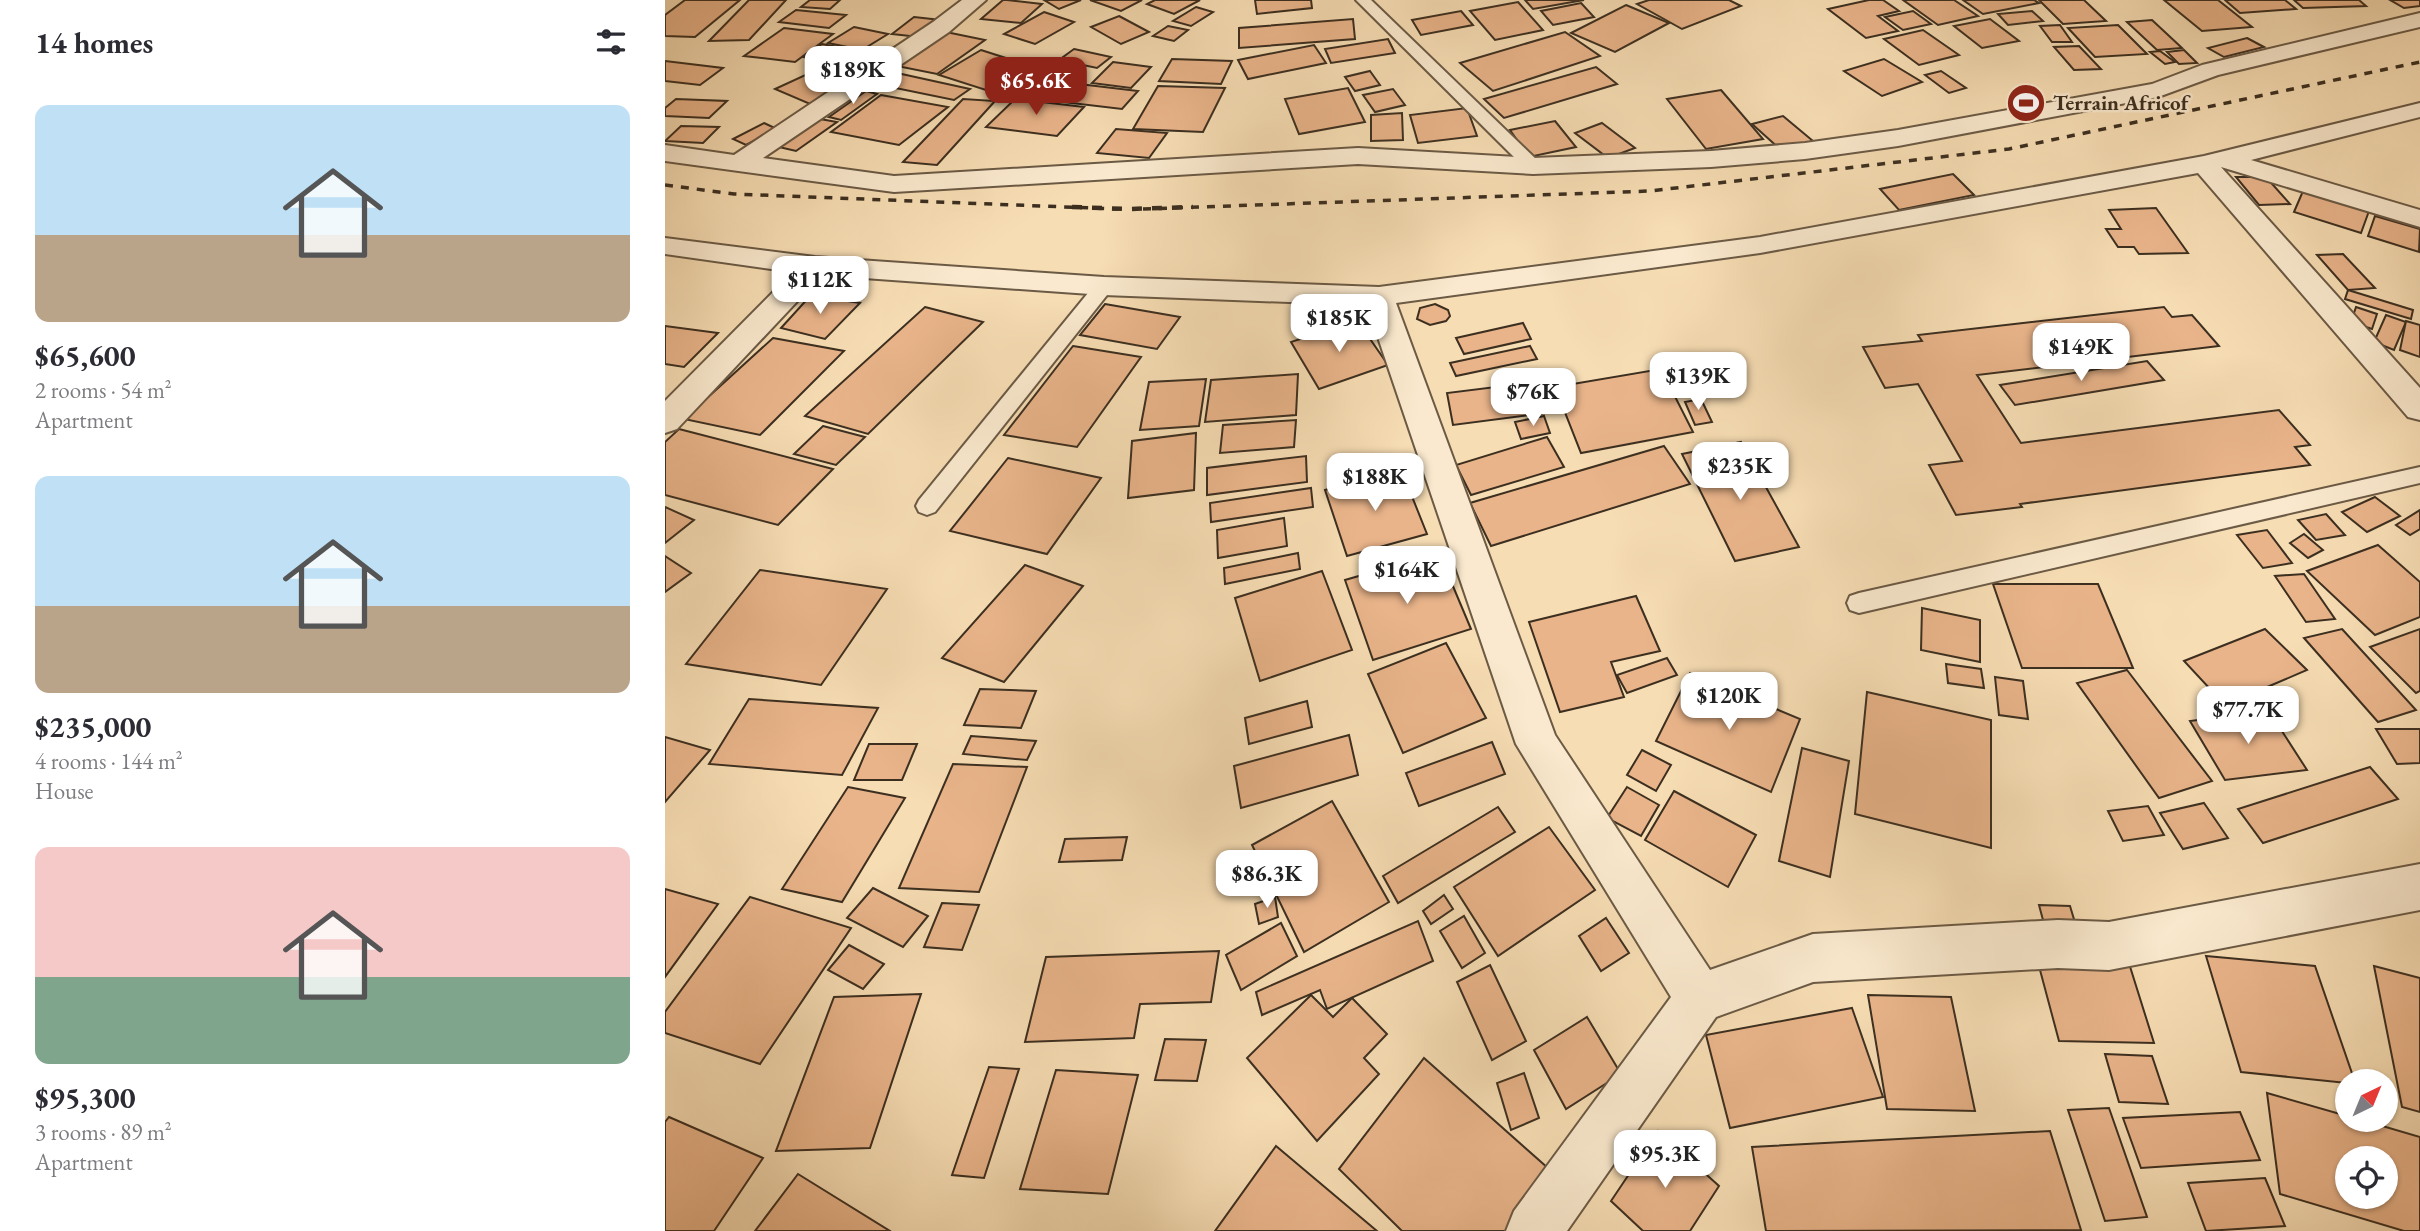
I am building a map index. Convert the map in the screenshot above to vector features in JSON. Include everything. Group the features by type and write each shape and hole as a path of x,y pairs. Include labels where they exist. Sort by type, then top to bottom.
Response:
{"street":[{"path":"739,163 940,27 975,0"},
{"path":"665,153 894,184 1358,156 1533,166 1711,159 1805,151 1898,138 2158,90 2210,70 2420,20"},
{"path":"665,247 815,266 1104,286 1379,296 1760,245 2214,162 2420,110"},
{"path":"2214,162 2420,219"},
{"path":"2214,162 2420,409"},
{"path":"665,421 815,266"},
{"path":"1379,296 1537,744 1700,998"},
{"path":"1534,1231 1700,998 1813,958 2058,944 2109,946 2420,887"}],"lane":[{"path":"1363,0 1533,166"},
{"path":"927,506 1104,286"},
{"path":"1859,603 2420,475"}],"building":[{"path":"685,0 740,0 695,37 665,36 665,15"},
{"path":"749,0 786,0 749,40 709,41"},
{"path":"810,0 840,0 830,9 801,7"},
{"path":"1003,0 1042,4 1021,23 981,19"},
{"path":"1044,0 1081,0 1059,9"},
{"path":"1090,0 1142,0 1121,11"},
{"path":"1155,0 1200,0 1174,14 1147,4"},
{"path":"1255,0 1311,0 1312,8 1257,14"},
{"path":"1525,0 1584,0 1533,9"},
{"path":"1649,0 1729,0 1741,6 1682,29 1637,4"},
{"path":"1869,0 1883,0 1899,11 1878,16 1898,31 1866,38 1828,9"},
{"path":"1903,0 1954,0 1978,16 1938,25"},
{"path":"1963,0 2034,0 2039,3 1983,14"},
{"path":"2039,0 2084,0 2106,21 2063,24"},
{"path":"2164,0 2218,0 2252,27 2202,31"},
{"path":"2225,0 2285,0 2296,9 2240,13"},
{"path":"2294,0 2359,0 2366,6 2303,8"},
{"path":"2390,0 2420,0 2420,6 2404,8"},
{"path":"1518,2 1543,30 1495,40 1470,11"},
{"path":"1581,3 1594,17 1553,25 1541,11"},
{"path":"1626,5 1669,23 1615,52 1571,33"},
{"path":"1196,7 1213,12 1191,26 1173,21"},
{"path":"796,10 846,15 829,28 779,22"},
{"path":"1461,11 1473,25 1421,35 1412,20"},
{"path":"1913,11 1931,24 1903,30 1885,17"},
{"path":"2032,11 2043,21 2008,25 1998,14"},
{"path":"1044,12 1074,22 1035,44 1004,34"},
{"path":"1119,16 1149,32 1121,44 1091,27"},
{"path":"914,17 941,20 919,37 892,34"},
{"path":"1353,19 1355,39 1239,48 1239,28"},
{"path":"1990,19 2019,41 1982,48 1954,26"},
{"path":"2152,20 2182,48 2157,50 2127,22"},
{"path":"2060,25 2072,42 2052,42 2040,26"},
{"path":"2118,25 2147,54 2095,57 2068,28"},
{"path":"1168,26 1188,30 1174,41 1153,36"},
{"path":"854,27 888,34 862,50 828,43"},
{"path":"784,28 833,34 795,62 744,56"},
{"path":"1923,30 1959,55 1919,65 1884,39"},
{"path":"946,32 985,40 937,74 897,66"},
{"path":"1565,32 1600,56 1493,91 1460,63"},
{"path":"2247,38 2264,47 2224,57 2208,48"},
{"path":"1388,39 1395,53 1331,63 1325,49"},
{"path":"822,44 854,50 835,63 803,57"},
{"path":"1314,45 1326,63 1248,79 1238,60"},
{"path":"2079,46 2101,69 2074,70 2054,47"},
{"path":"1074,49 1111,57 1097,68 1059,60"},
{"path":"981,50 1031,66 989,91 939,75"},
{"path":"2184,50 2197,63 2179,64 2167,52"},
{"path":"2160,51 2175,62 2165,64 2150,52"},
{"path":"1172,59 1232,61 1221,84 1159,81"},
{"path":"1884,59 1922,82 1882,96 1844,71"},
{"path":"864,60 878,64 856,77 842,73"},
{"path":"665,61 723,68 700,85 665,81"},
{"path":"1113,62 1151,67 1131,88 1092,83"},
{"path":"1596,67 1617,84 1504,118 1484,99"},
{"path":"814,71 848,86 810,104 775,89"},
{"path":"888,71 970,89 954,100 871,83"},
{"path":"1370,71 1380,85 1355,91 1345,77"},
{"path":"1941,71 1966,88 1949,93 1925,75"},
{"path":"1079,84 1138,91 1122,109 1063,102"},
{"path":"1158,86 1225,88 1203,132 1133,129"},
{"path":"1348,88 1365,122 1299,134 1285,99"},
{"path":"1393,89 1405,105 1375,112 1363,95"},
{"path":"1721,90 1763,139 1706,149 1667,99"},
{"path":"866,91 877,94 841,120 829,117"},
{"path":"881,95 948,107 899,145 831,132"},
{"path":"676,99 727,101 709,118 665,116 665,108"},
{"path":"963,99 995,101 937,165 903,162"},
{"path":"1015,99 1084,107 1057,136 986,127"},
{"path":"1467,108 1477,136 1418,143 1410,115"},
{"path":"1402,113 1403,140 1371,141 1371,115"},
{"path":"1783,116 1813,141 1781,150 1752,124"},
{"path":"820,119 837,122 796,151 779,147"},
{"path":"1555,121 1576,147 1529,157 1510,130"},
{"path":"764,123 777,129 746,145 733,139"},
{"path":"1602,123 1635,148 1608,158 1575,133"},
{"path":"681,126 719,127 703,143 665,141"},
{"path":"1116,129 1167,133 1149,158 1097,153"},
{"path":"1953,174 1974,195 1899,210 1880,189"},
{"path":"2236,177 2266,177 2290,204 2259,205"},
{"path":"2303,191 2369,211 2361,233 2294,212"},
{"path":"2156,208 2188,253 2139,254 2134,247 2118,247 2106,229 2121,229 2109,210"},
{"path":"2375,216 2420,229 2419,252 2368,236"},
{"path":"2343,254 2375,288 2348,290 2317,255"},
{"path":"2348,290 2413,310 2411,319 2345,299"},
{"path":"811,295 860,303 825,339 781,328"},
{"path":"1105,304 1180,317 1157,349 1080,335"},
{"path":"1435,304 1448,310 1450,316 1446,321 1430,325 1417,319 1420,308"},
{"path":"925,307 983,322 868,434 805,416"},
{"path":"2164,307 2172,317 2192,315 2219,346 1977,375 2021,443 2279,410 2310,445 2295,447 2310,465 1956,515 1929,465 1962,461 1918,384 1885,388 1863,347 1922,341 1918,335"},
{"path":"2356,307 2377,314 2372,329 2351,322"},
{"path":"2386,315 2406,322 2394,350 2374,342"},
{"path":"1357,320 1388,365 1319,389 1291,342"},
{"path":"2406,321 2420,325 2420,357 2400,350"},
{"path":"1523,323 1531,339 1464,354 1456,338"},
{"path":"665,326 718,333 684,367 665,364"},
{"path":"773,338 844,351 760,435 684,419"},
{"path":"1073,346 1141,357 1077,447 1004,435"},
{"path":"1530,346 1537,359 1456,376 1450,363"},
{"path":"2147,361 2164,380 2015,405 2000,385"},
{"path":"1661,369 1693,432 1581,453 1555,387"},
{"path":"1298,374 1296,415 1205,422 1211,380"},
{"path":"1206,379 1199,426 1140,430 1149,382"},
{"path":"1537,382 1546,413 1453,425 1447,393"},
{"path":"1701,399 1712,422 1695,425 1685,402"},
{"path":"1544,416 1550,433 1521,439 1515,422"},
{"path":"1296,420 1294,447 1220,453 1223,425"},
{"path":"823,426 865,437 836,465 794,454"},
{"path":"679,429 833,469 778,525 665,495 665,442"},
{"path":"1196,433 1194,490 1128,498 1132,441"},
{"path":"1547,437 1564,467 1471,495 1456,465"},
{"path":"1741,442 1799,547 1735,561 1682,454"},
{"path":"1664,446 1690,484 1491,546 1470,503"},
{"path":"1306,456 1307,482 1207,495 1207,468"},
{"path":"1008,458 1101,478 1047,554 950,531"},
{"path":"1401,469 1427,534 1347,556 1325,490"},
{"path":"1311,488 1313,507 1211,522 1210,503"},
{"path":"2375,497 2400,516 2367,532 2342,512"},
{"path":"665,507 694,520 665,543"},
{"path":"2420,510 2420,529 2410,535 2396,525"},
{"path":"2326,514 2345,535 2316,540 2298,520"},
{"path":"1284,518 1287,546 1218,558 1217,530"},
{"path":"2267,530 2292,563 2263,568 2237,535"},
{"path":"2304,534 2323,550 2308,558 2290,543"},
{"path":"2378,545 2420,582 2420,617 2375,635 2307,571"},
{"path":"1298,553 1300,569 1225,584 1224,568"},
{"path":"1439,553 1471,629 1373,660 1345,580"},
{"path":"665,556 691,573 665,592"},
{"path":"1025,565 1083,586 1004,682 942,658"},
{"path":"760,570 887,589 821,685 686,664"},
{"path":"1322,571 1352,650 1260,681 1235,598"},
{"path":"2304,574 2335,619 2306,622 2275,576"},
{"path":"1993,584 2098,584 2133,668 2022,668"},
{"path":"1636,596 1660,651 1611,662 1624,697 1560,712 1529,622"},
{"path":"1922,608 1980,620 1980,662 1921,650"},
{"path":"2265,629 2307,670 2225,705 2184,661"},
{"path":"2342,629 2416,710 2378,722 2304,638"},
{"path":"2420,629 2420,691 2416,693 2370,647"},
{"path":"1446,643 1486,718 1403,753 1368,674"},
{"path":"1667,658 1677,675 1627,693 1617,675"},
{"path":"1946,664 1981,669 1984,688 1948,683"},
{"path":"2127,670 2212,781 2159,798 2077,683"},
{"path":"1690,673 1800,719 1771,792 1656,741"},
{"path":"1995,677 2023,681 2028,719 1999,715"},
{"path":"980,689 1036,691 1021,728 964,725"},
{"path":"1867,692 1991,720 1991,848 1855,814"},
{"path":"749,699 878,708 842,775 709,764"},
{"path":"1307,701 1312,727 1249,744 1245,718"},
{"path":"2269,711 2307,770 2225,780 2190,721"},
{"path":"2376,729 2420,729 2420,763 2397,764"},
{"path":"1349,735 1358,775 1241,808 1234,766"},
{"path":"971,736 1036,741 1027,760 963,754"},
{"path":"665,737 710,750 665,802"},
{"path":"1492,742 1505,774 1419,806 1406,773"},
{"path":"869,744 917,744 902,780 854,780"},
{"path":"1802,748 1849,761 1830,877 1779,861"},
{"path":"1642,750 1671,765 1656,791 1627,775"},
{"path":"953,764 1027,767 979,892 899,888"},
{"path":"2370,767 2398,799 2263,843 2238,809"},
{"path":"848,787 905,798 842,902 782,889"},
{"path":"1627,787 1659,805 1641,836 1607,818"},
{"path":"1674,791 1756,835 1728,887 1645,840"},
{"path":"1332,801 1389,902 1304,952 1252,845"},
{"path":"2204,803 2228,838 2183,849 2160,813"},
{"path":"2148,806 2164,835 2123,841 2108,811"},
{"path":"1498,807 1515,832 1398,903 1383,876"},
{"path":"1549,827 1595,890 1498,956 1454,887"},
{"path":"1127,837 1122,860 1059,862 1065,839"},
{"path":"873,888 928,916 903,947 847,918"},
{"path":"665,889 718,904 665,977"},
{"path":"1444,895 1453,909 1431,924 1423,911"},
{"path":"750,897 851,928 760,1064 665,1033 665,1012"},
{"path":"1275,897 1278,917 1259,924 1255,904"},
{"path":"942,903 979,905 962,950 924,947"},
{"path":"2039,905 2070,906 2079,936 2047,935"},
{"path":"1464,916 1485,953 1462,968 1440,931"},
{"path":"1606,918 1629,953 1601,971 1579,936"},
{"path":"1418,921 1433,961 1327,1009 1320,990 1262,1015 1256,992"},
{"path":"1281,923 1297,956 1241,990 1226,955"},
{"path":"849,945 884,964 863,989 828,970"},
{"path":"1219,951 1211,1002 1140,1004 1134,1038 1025,1042 1046,957"},
{"path":"2036,955 2127,957 2154,1043 2059,1041"},
{"path":"2206,956 2315,966 2351,1069 2335,1069 2335,1082 2241,1072"},
{"path":"1490,965 1526,1041 1492,1060 1457,982"},
{"path":"2374,966 2420,978 2420,1112 2402,1107 2398,1069 2394,1069"},
{"path":"921,994 870,1148 776,1151 834,997"},
{"path":"1311,995 1333,1017 1352,998 1387,1034 1364,1058 1379,1074 1317,1141 1247,1058"},
{"path":"1868,995 1951,997 1975,1111 1887,1109"},
{"path":"1852,1008 1883,1097 1730,1128 1706,1035"},
{"path":"1587,1017 1621,1074 1566,1109 1534,1050"},
{"path":"1165,1039 1206,1040 1197,1081 1155,1080"},
{"path":"2105,1054 2152,1056 2168,1104 2119,1102"},
{"path":"1424,1058 1549,1169 1507,1231 1402,1231 1339,1169"},
{"path":"989,1067 1019,1069 984,1178 952,1175"},
{"path":"1056,1070 1138,1075 1108,1194 1020,1189"},
{"path":"1524,1073 1539,1118 1511,1130 1497,1083"},
{"path":"2267,1093 2335,1113 2335,1132 2398,1131 2420,1137 2420,1231 2404,1231 2280,1194"},
{"path":"2109,1108 2147,1217 2105,1221 2068,1110"},
{"path":"2240,1112 2260,1160 2141,1168 2123,1118"},
{"path":"669,1117 763,1158 714,1231 665,1231 665,1122"},
{"path":"1658,1131 1719,1186 1690,1231 1643,1231 1611,1201"},
{"path":"2050,1131 2081,1230 1766,1231 1752,1147"},
{"path":"1276,1146 1377,1231 1215,1231"},
{"path":"798,1174 890,1231 755,1231"},
{"path":"2265,1178 2285,1226 2206,1231 2188,1183"}],"railway":[{"path":"1143,209 1650,191 2009,149 2420,62"},
{"path":"665,185 734,194 1118,209"},
{"path":"1072,207 1193,207"}],"place":[{"name":"Terrain Africof","path":"2026,103"}]}
